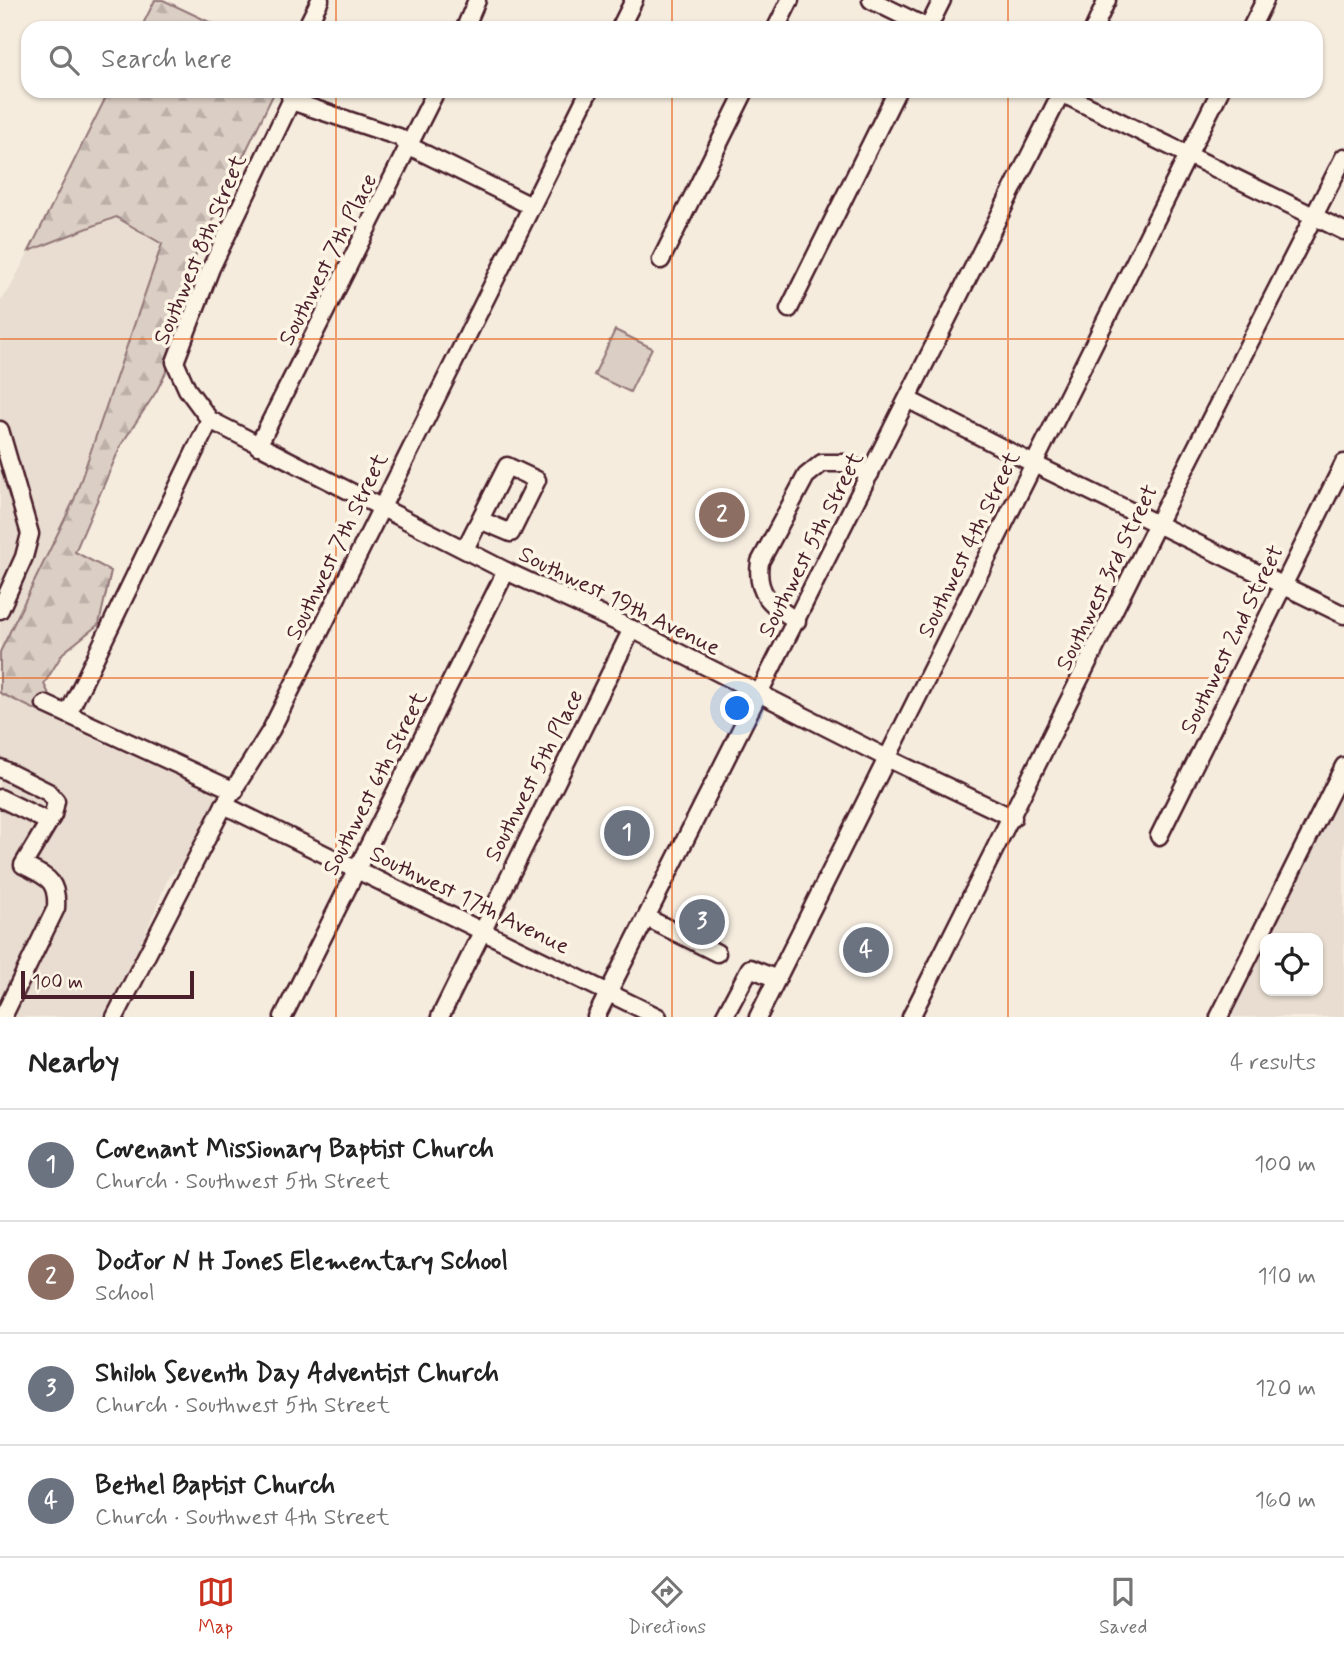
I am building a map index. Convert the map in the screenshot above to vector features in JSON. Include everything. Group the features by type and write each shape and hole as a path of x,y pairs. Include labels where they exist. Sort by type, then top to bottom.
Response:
{"street":[{"path":"310,21 320,0"},
{"path":"469,21 477,0"},
{"path":"624,21 634,0"},
{"path":"780,21 790,0"},
{"path":"871,0 914,21"},
{"path":"932,21 942,0"},
{"path":"1097,21 1107,0"},
{"path":"1254,21 1265,0"},
{"name":"Southwest 8th Street","path":"210,421 187,388 175,362 211,268 289,98"},
{"path":"295,98 399,137 409,146 531,206"},
{"name":"Southwest 7th Place","path":"258,446 433,98"},
{"name":"Southwest 7th Street","path":"115,1017 224,805 271,730 585,98"},
{"path":"661,260 742,98"},
{"path":"789,309 894,98"},
{"name":"Southwest 5th Street","path":"596,1017 909,400 1055,98"},
{"path":"1068,98 1344,232"},
{"name":"Southwest 4th Street","path":"758,1017 1032,463 1216,98"},
{"name":"Southwest 3rd Street","path":"911,1017 1013,818 1157,524 1344,158"},
{"path":"909,400 1344,615"},
{"path":"68,714 210,421"},
{"name":"Southwest 19th Avenue","path":"210,421 506,571 632,629 887,758 1013,818"},
{"path":"0,430 30,534 24,557 0,610"},
{"path":"797,621 771,605 758,577 760,562 806,476 822,463 844,463 870,474"},
{"name":"Southwest 2nd Street","path":"1159,836 1344,463"},
{"path":"465,550 480,520"},
{"name":"Southwest 6th Street","path":"284,1017 506,571"},
{"name":"Southwest 5th Place","path":"440,1017 632,629"},
{"path":"45,704 235,791"},
{"path":"1219,1017 1344,766"},
{"path":"0,768 48,792 56,801 49,822 23,865 53,883 57,893 56,908 3,1017"},
{"path":"0,798 49,822"},
{"name":"Southwest 17th Avenue","path":"224,805 658,1017"},
{"path":"647,918 717,953"},
{"path":"724,1017 750,968 777,979"}],"shaded area":[{"path":"116,217 162,243 74,500 0,652 0,302 29,251"},
{"path":"0,693 98,741 223,796 189,860 169,876 125,982 107,1017 0,1017"},
{"path":"1344,781 1344,1017 1226,1017 1260,949 1260,996 1323,996 1323,933 1268,933"}],"green space":[{"path":"155,0 163,0 207,21 144,21"},
{"path":"106,98 272,98 187,273 194,290 170,364 156,392 121,445 75,552 111,571 99,624 63,653 44,684 52,700 41,696 37,706 44,710 40,712 0,693 0,652 74,500 162,244 116,217 29,251"},
{"path":"615,330 652,348 630,392 594,375"}],"place":[{"name":"Doctor N H Jones Elementary School","path":"722,515"},
{"name":"Covenant Missionary Baptist Church","path":"627,833"},
{"name":"Shiloh Seventh Day Adventist Church","path":"702,922"},
{"name":"Bethel Baptist Church","path":"866,950"}]}
